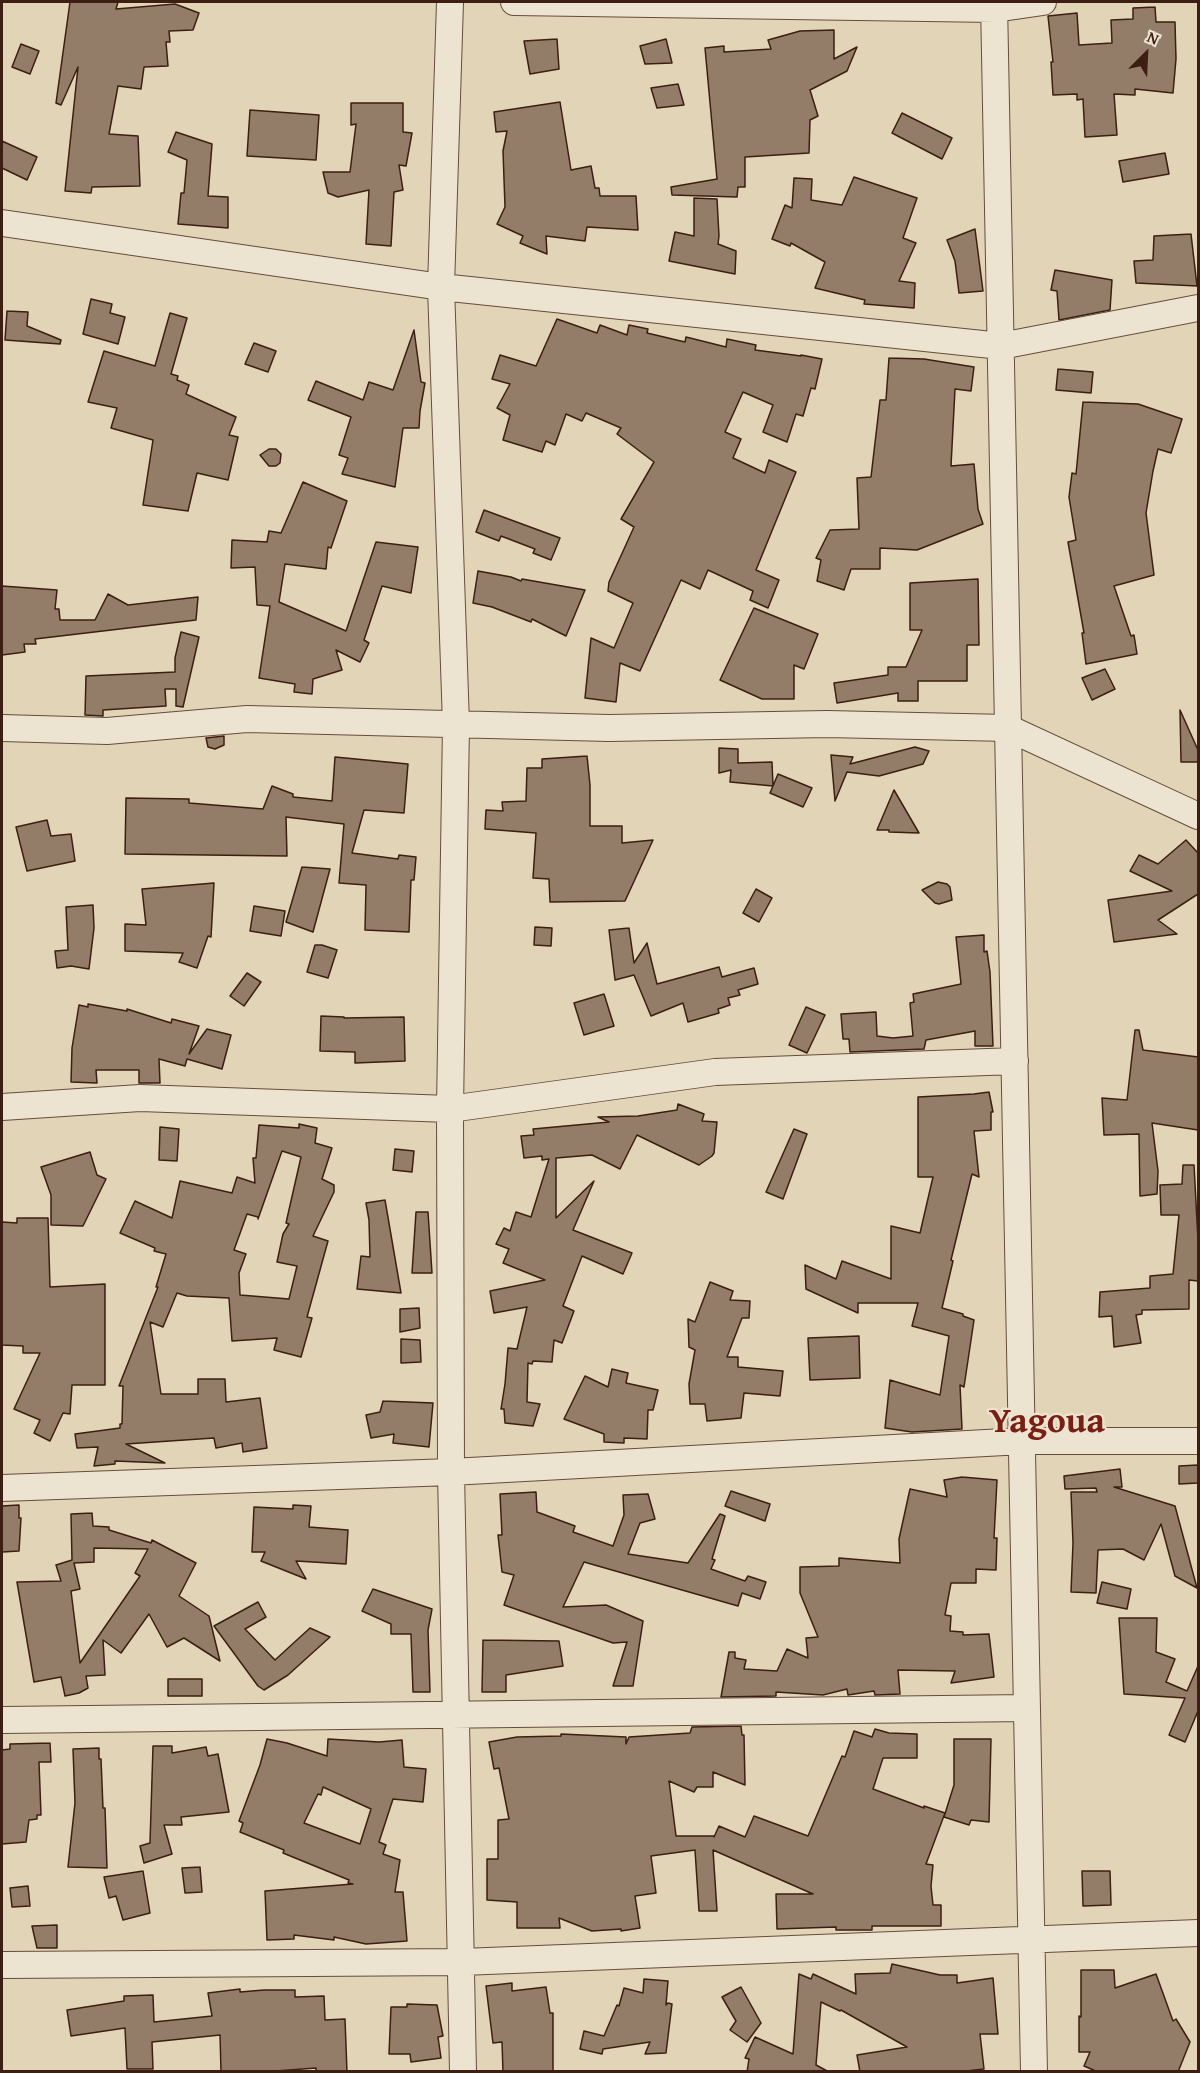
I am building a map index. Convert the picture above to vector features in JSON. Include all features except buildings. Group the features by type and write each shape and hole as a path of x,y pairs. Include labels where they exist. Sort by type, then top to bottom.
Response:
{"street":[{"path":"450,2 441,287 456,724 450,1109 451,1472 463,2072"},
{"path":"514,2 995,5 1043,2"},
{"path":"995,5 1034,2072"},
{"path":"2,223 441,287 1001,346 1198,308"},
{"path":"2,728 106,731 247,719 609,728 827,724 1008,728 1198,816"},
{"path":"2,1107 140,1098 450,1109 715,1072 1014,1060"},
{"path":"2,1488 451,1472 1023,1441 1198,1441"},
{"path":"2,1720 1027,1707"},
{"path":"2,1965 462,1962 1198,1933"}],"district":[{"name":"Yagoua","path":"1047,1423"}]}
